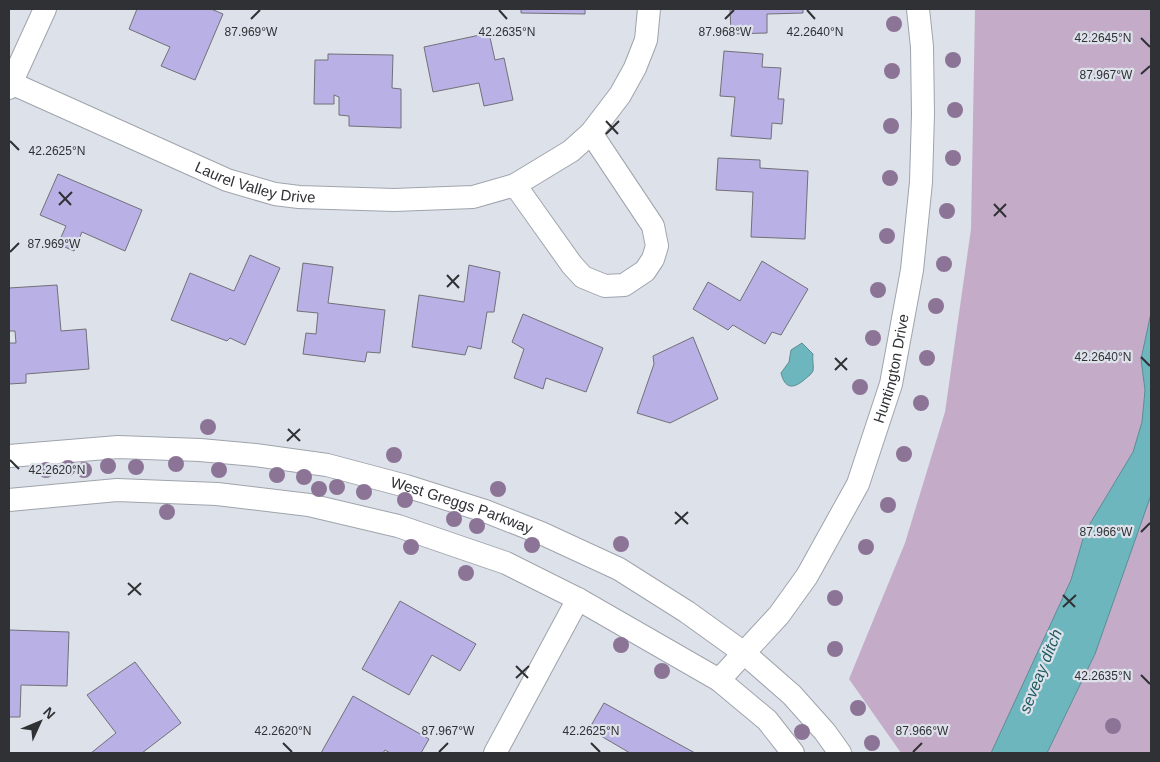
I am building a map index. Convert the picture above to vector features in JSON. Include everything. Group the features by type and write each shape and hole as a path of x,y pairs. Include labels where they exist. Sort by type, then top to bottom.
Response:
{"street":[{"path":"10,86 45,9"},
{"name":"Laurel Valley Drive","path":"10,86 227,180 275,194 299,198 394,200 473,197 515,185 571,151 591,133 620,95 635,68 646,40 649,9"},
{"name":"Huntington Drive","path":"719,680 779,615 807,576 858,484 891,384 912,270 922,182 922,48 918,9"},
{"path":"515,185 572,265 583,277 605,286 624,284 645,270 653,259 657,246 653,226 591,133"},
{"name":"West Greggs Parkway","path":"9,456 118,447 200,450 255,455 327,465 397,483 486,511 541,533 619,569 687,612 744,653 792,695 825,732 840,753"},
{"path":"9,500 117,490 217,494 309,505 398,526 506,563 578,599 719,680 767,720 793,753"},
{"path":"495,753 578,599"}],"shaded area":[{"path":"975,9 1151,9 1151,753 901,753 849,679 905,543 945,412 971,229"}],"water":[{"name":"seveay ditch","path":"1151,313 1151,495 1095,654 1047,753 991,753 1071,580 1085,532 1133,452 1142,422 1145,390 1141,359"},
{"path":"802,343 813,354 813,371 800,383 790,386 787,385 781,373 789,362 791,350"}],"building":[{"path":"137,9 211,9 223,14 195,80 161,66 170,47 129,29"},
{"path":"521,9 585,9 585,14 521,13"},
{"path":"730,9 803,9 803,13 767,14 767,33 731,34"},
{"path":"489,33 495,60 504,58 513,100 484,106 479,83 433,92 424,47"},
{"path":"724,51 763,54 762,67 781,68 778,99 784,99 782,124 772,123 771,139 731,136 735,97 720,96"},
{"path":"328,54 393,55 392,88 401,89 401,128 349,126 349,116 339,115 339,97 334,95 334,104 314,104 315,60 328,60"},
{"path":"718,158 760,160 760,168 808,171 805,239 751,237 753,192 716,190"},
{"path":"58,174 142,210 125,251 82,232 74,251 58,244 66,226 40,215"},
{"path":"250,255 280,268 245,345 230,338 227,341 171,320 190,273 234,291"},
{"path":"762,261 808,289 781,335 772,332 765,344 733,325 728,330 693,309 708,282 740,301"},
{"path":"303,263 333,267 328,303 385,310 380,353 367,352 365,362 303,354 306,333 316,334 318,313 297,311"},
{"path":"469,265 500,272 494,312 487,312 481,349 468,346 465,355 412,347 419,295 464,302"},
{"path":"57,285 61,331 86,329 89,369 26,374 26,383 9,384 9,343 16,343 15,331 9,331 9,288"},
{"path":"523,314 603,348 586,392 546,378 543,389 514,378 524,349 512,342"},
{"path":"693,337 718,399 670,423 637,413 654,364 653,356"},
{"path":"400,601 476,644 460,671 432,655 409,695 362,669"},
{"path":"9,630 69,632 67,686 21,685 20,717 9,717"},
{"path":"135,662 181,723 142,753 91,753 116,733 87,695"},
{"path":"353,696 429,739 421,753 390,753 385,750 383,753 321,753"},
{"path":"604,703 695,753 630,753 589,729"}]}
